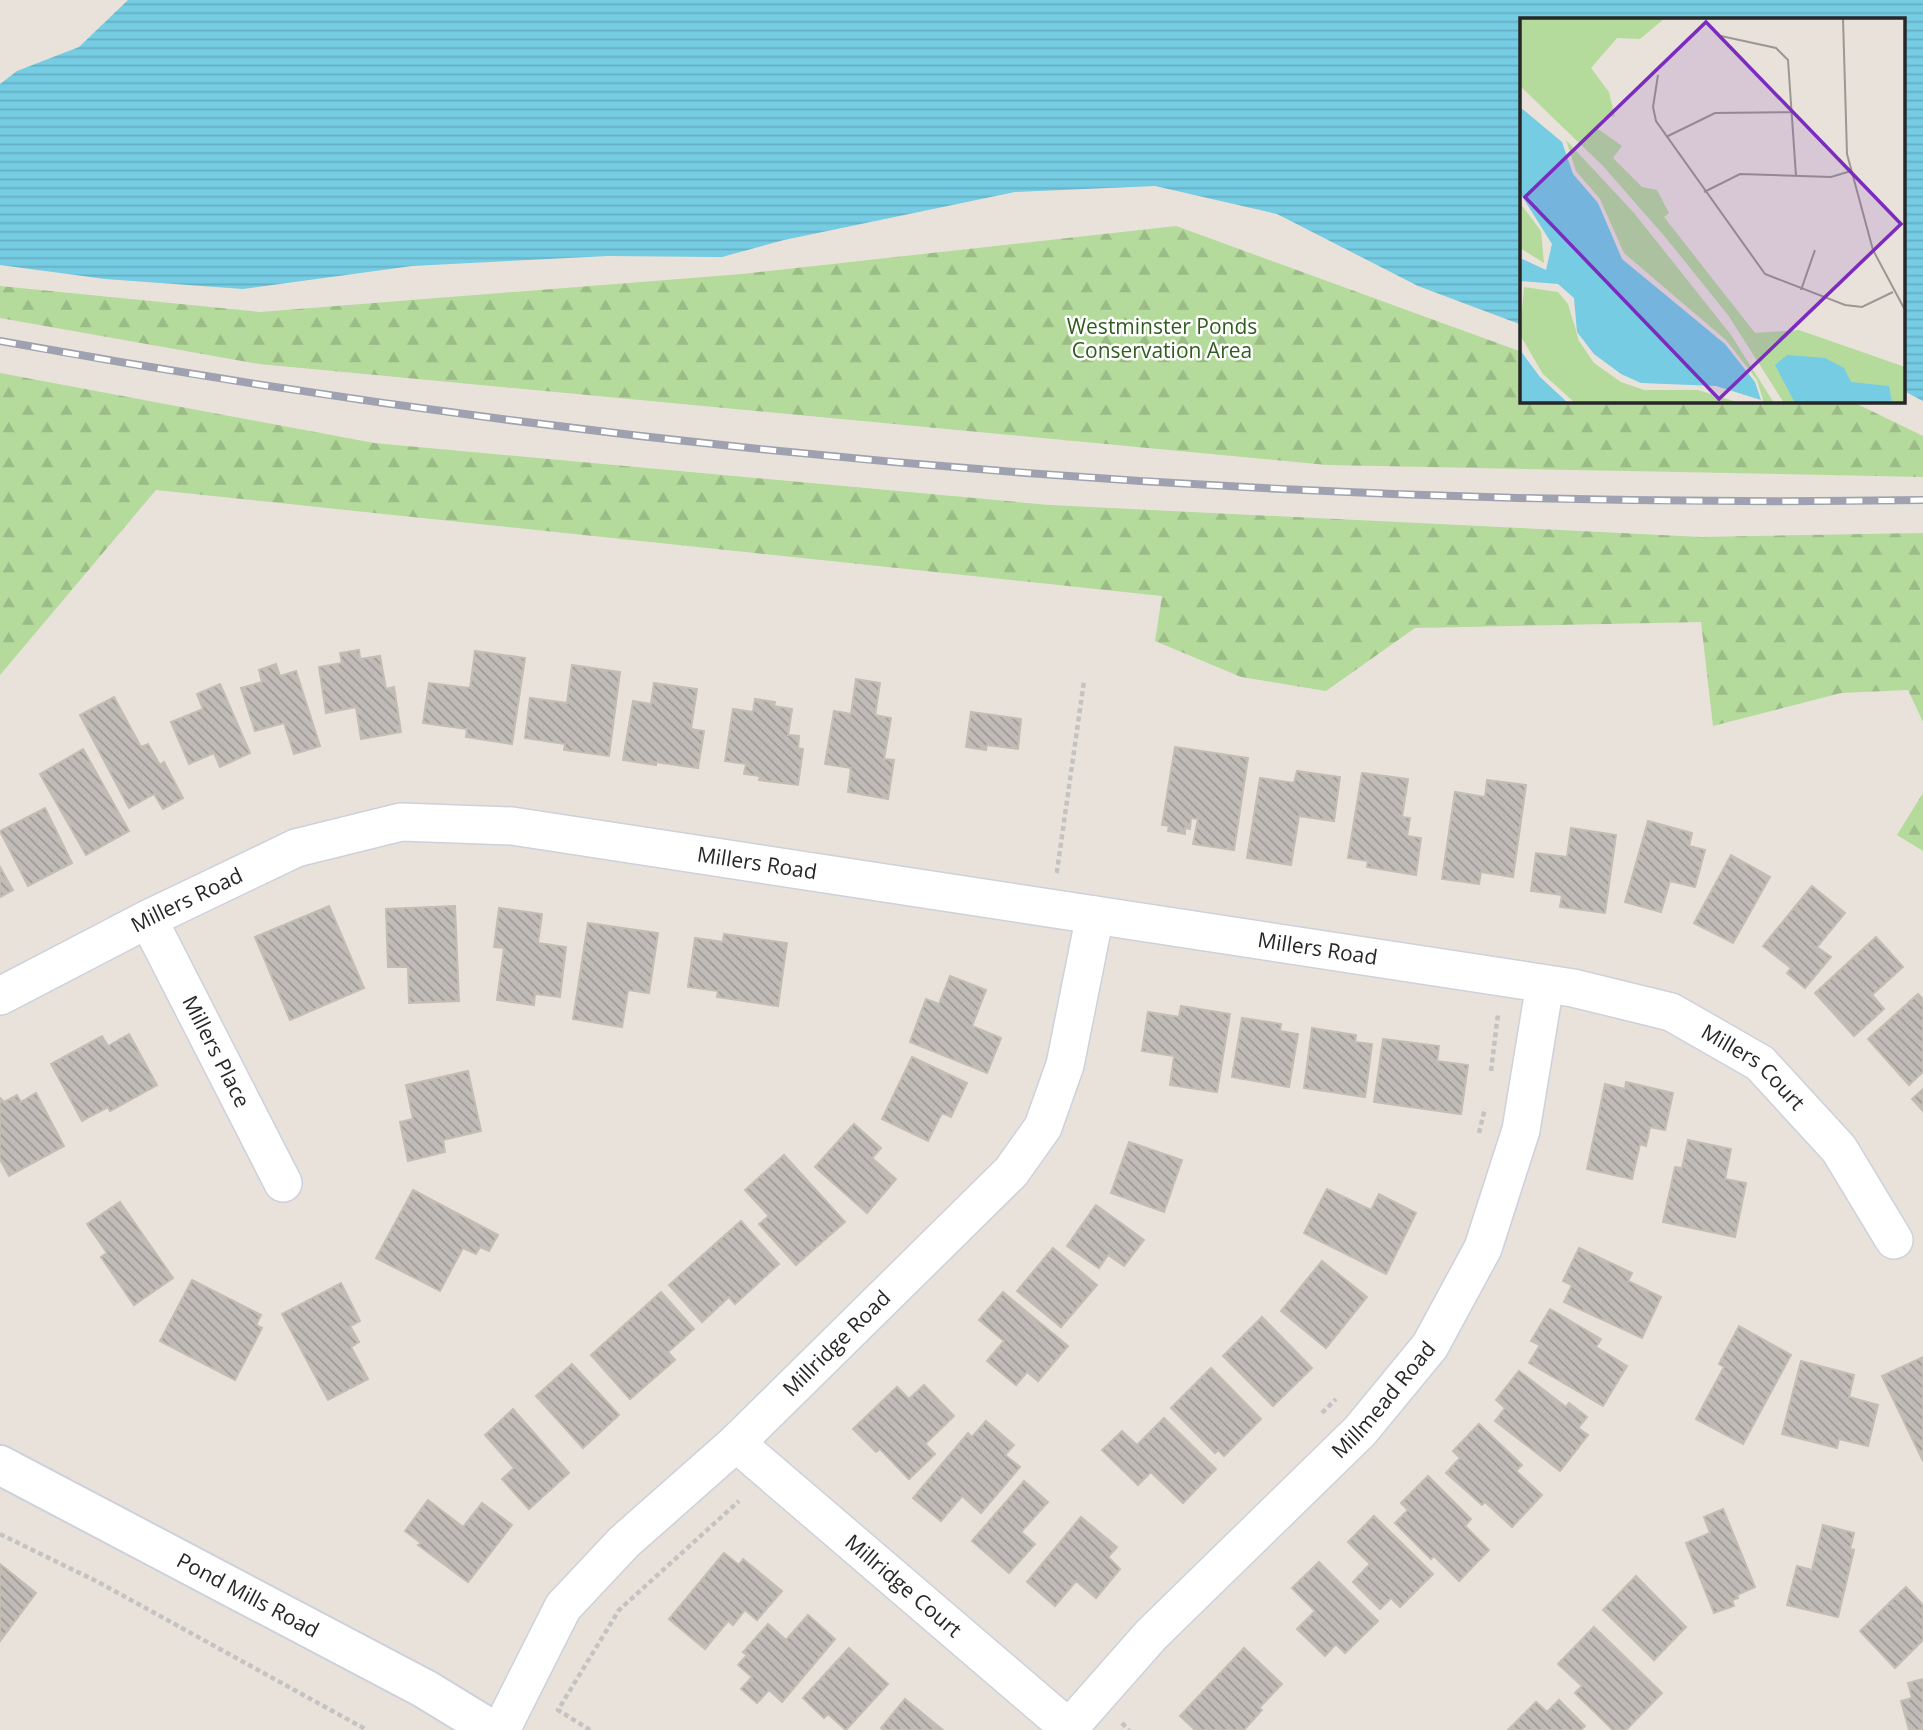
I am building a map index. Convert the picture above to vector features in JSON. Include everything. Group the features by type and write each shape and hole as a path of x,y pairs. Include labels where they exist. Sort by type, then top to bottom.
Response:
{"main road":[{"name":"Pond Mills Road","path":"0,1465 425,1689 492,1730"}],"street":[{"name":"Millers Road","path":"0,996 148,919 296,848 401,822 512,826 1545,984"},
{"name":"Millridge Road","path":"501,1730 563,1608 624,1542 736,1443 1011,1171 1043,1127 1065,1065 1095,915"},
{"name":"Millers Place","path":"148,919 283,1183"},
{"name":"Millers Court","path":"1545,984 1573,988 1671,1012 1760,1063 1839,1149 1894,1240"},
{"name":"Millmead Road","path":"1070,1729 1151,1635 1360,1431 1430,1346 1483,1248 1521,1130 1545,984"},
{"name":"Millridge Court","path":"736,1443 1070,1729"}],"path":[{"path":"1057,871 1084,681"},
{"path":"1490,1074 1499,1014"},
{"path":"1478,1137 1487,1098"},
{"path":"1320,1416 1339,1395"},
{"path":"590,1730 558,1710 618,1610 739,1501"},
{"path":"0,1534 100,1583 367,1730"}],"green space":[{"name":"Westminster Ponds Conservation Area","path":"1176,226 1520,351 1520,402 1853,402 1923,436 1923,477 1327,465 259,364 0,318 0,286 260,312 742,274"},
{"path":"0,373 374,443 1050,505 1702,537 1923,533 1923,722 1908,690 1841,693 1713,726 1701,622 1415,628 1326,691 1241,677 1155,641 1162,596 156,490 0,675"},
{"path":"1923,793 1923,851 1897,835"}],"water":[{"path":"128,0 1923,0 1923,401 1906,392 1906,18 1520,18 1520,324 1418,286 1277,214 1155,186 1015,192 784,240 722,257 608,256 412,266 243,289 105,279 0,265 0,84 17,71 79,47"}],"building":[{"path":"359,650 360,659 380,656 386,689 394,687 401,732 361,739 356,707 326,713 319,667 342,663 340,653"},
{"path":"475,651 525,658 512,744 466,737 467,729 423,723 429,683 470,688"},
{"path":"276,664 280,676 296,671 320,746 294,754 284,723 255,731 241,688 262,682 259,670"},
{"path":"572,665 620,672 609,756 564,750 565,744 525,738 530,698 567,703"},
{"path":"856,679 880,683 875,715 891,718 884,759 894,760 888,799 848,792 851,768 825,764 834,711 851,714"},
{"path":"654,683 697,689 691,729 704,731 698,768 623,760 633,701 651,704"},
{"path":"220,684 250,753 220,767 214,753 189,764 171,722 203,709 197,694"},
{"path":"114,697 141,747 148,744 160,765 164,762 183,798 163,809 154,794 129,808 80,715"},
{"path":"755,699 775,702 774,706 792,709 788,735 799,736 798,748 803,749 798,785 759,780 760,776 744,774 746,764 725,761 733,709 753,712"},
{"path":"971,712 1021,719 1018,749 987,745 986,750 966,747"},
{"path":"1175,747 1248,758 1234,850 1193,844 1198,819 1191,818 1190,829 1185,828 1185,834 1168,831 1169,826 1162,825"},
{"path":"83,749 129,831 86,855 40,774"},
{"path":"1297,771 1340,777 1334,821 1299,816 1291,865 1247,858 1260,778 1294,783"},
{"path":"1362,773 1408,779 1402,817 1410,818 1407,836 1421,838 1416,875 1367,867 1368,861 1348,858"},
{"path":"1487,780 1526,785 1513,877 1481,872 1479,884 1442,879 1455,792 1485,797"},
{"path":"45,808 72,863 28,886 0,831"},
{"path":"1648,821 1692,833 1689,846 1705,850 1695,887 1670,881 1661,912 1625,902"},
{"path":"1571,828 1616,835 1605,913 1560,907 1562,895 1531,891 1536,853 1567,857"},
{"path":"1731,855 1770,877 1733,943 1694,923"},
{"path":"0,867 13,890 0,897"},
{"path":"1812,886 1845,913 1817,947 1831,957 1805,988 1787,973 1791,968 1763,946"},
{"path":"329,906 364,988 290,1020 255,937"},
{"path":"455,906 459,1001 409,1003 408,967 388,967 386,909"},
{"path":"499,908 542,914 538,943 566,947 560,997 535,994 534,1005 497,1000 504,948 494,947"},
{"path":"588,923 658,933 649,993 628,990 622,1027 573,1019"},
{"path":"724,934 787,943 778,1006 717,997 718,991 688,987 695,938 723,942"},
{"path":"1876,937 1903,967 1872,995 1884,1009 1854,1036 1815,993"},
{"path":"950,976 986,990 972,1026 1001,1038 987,1073 910,1042 926,999 939,1004"},
{"path":"1918,994 1923,999 1923,1072 1909,1085 1868,1039"},
{"path":"1181,1006 1230,1014 1217,1092 1170,1085 1174,1056 1142,1051 1148,1012 1179,1017"},
{"path":"1242,1018 1281,1024 1280,1031 1298,1034 1289,1087 1232,1077"},
{"path":"1312,1028 1356,1035 1355,1042 1372,1044 1365,1097 1304,1088"},
{"path":"129,1034 157,1085 110,1111 108,1107 82,1121 51,1064 102,1036 108,1046"},
{"path":"1383,1039 1439,1046 1437,1061 1468,1065 1461,1114 1374,1102"},
{"path":"912,1057 967,1083 951,1117 942,1113 928,1141 882,1119"},
{"path":"468,1071 481,1131 443,1140 445,1152 408,1161 400,1122 413,1119 406,1085"},
{"path":"1626,1082 1673,1093 1665,1130 1650,1127 1646,1146 1640,1144 1632,1179 1587,1169 1605,1084 1625,1089"},
{"path":"1923,1089 1923,1111 1912,1099"},
{"path":"36,1093 64,1146 9,1176 0,1159 0,1098 4,1102 17,1095 21,1102"},
{"path":"854,1124 881,1148 872,1158 896,1179 867,1213 815,1167"},
{"path":"1688,1140 1731,1149 1725,1179 1746,1183 1735,1237 1663,1222 1675,1167 1682,1168"},
{"path":"1129,1142 1182,1160 1164,1212 1111,1193"},
{"path":"784,1155 845,1222 796,1265 759,1224 769,1216 745,1190"},
{"path":"1327,1189 1371,1210 1379,1194 1416,1213 1386,1274 1304,1233"},
{"path":"413,1190 498,1235 489,1251 480,1247 476,1254 463,1248 440,1291 376,1258"},
{"path":"120,1202 173,1278 134,1305 101,1257 107,1253 87,1224"},
{"path":"1096,1205 1144,1240 1124,1266 1108,1255 1099,1268 1067,1246"},
{"path":"741,1221 779,1264 735,1304 729,1297 702,1322 669,1285"},
{"path":"1053,1248 1097,1285 1061,1327 1017,1291"},
{"path":"1579,1248 1632,1273 1628,1281 1661,1297 1642,1338 1564,1302 1572,1285 1563,1281"},
{"path":"1322,1261 1367,1297 1326,1348 1281,1311"},
{"path":"192,1280 261,1315 256,1325 262,1328 235,1380 160,1341"},
{"path":"341,1283 360,1321 350,1326 359,1342 351,1347 368,1379 328,1400 282,1314"},
{"path":"661,1292 694,1329 668,1352 675,1360 630,1399 591,1355"},
{"path":"1003,1292 1068,1346 1038,1381 1027,1372 1016,1385 987,1361 1004,1341 979,1320"},
{"path":"1550,1309 1601,1339 1596,1347 1627,1366 1603,1406 1529,1363 1540,1345 1531,1341"},
{"path":"1262,1317 1312,1368 1273,1406 1223,1356"},
{"path":"1739,1326 1791,1355 1743,1444 1696,1419 1724,1367 1719,1364"},
{"path":"1923,1357 1923,1461 1882,1376"},
{"path":"1801,1361 1854,1375 1849,1397 1878,1405 1868,1446 1839,1439 1837,1448 1782,1434"},
{"path":"572,1364 619,1415 583,1448 536,1396"},
{"path":"1211,1368 1261,1419 1224,1456 1218,1450 1215,1453 1171,1408"},
{"path":"1519,1371 1566,1407 1569,1403 1587,1417 1578,1428 1588,1435 1560,1471 1495,1421 1505,1408 1496,1400"},
{"path":"924,1385 954,1416 925,1444 935,1454 909,1479 880,1449 876,1452 853,1429 897,1387 909,1399"},
{"path":"513,1409 569,1473 529,1509 502,1479 514,1468 485,1435"},
{"path":"1164,1418 1216,1469 1183,1503 1151,1472 1138,1485 1102,1450 1122,1431 1137,1445"},
{"path":"986,1421 1014,1445 1005,1455 1020,1467 981,1513 962,1496 941,1521 913,1498 968,1433 972,1437"},
{"path":"1479,1424 1522,1465 1516,1471 1542,1495 1512,1527 1485,1502 1482,1505 1446,1473 1460,1458 1453,1451"},
{"path":"1428,1476 1471,1519 1465,1526 1489,1550 1459,1581 1434,1556 1431,1559 1395,1523 1408,1510 1401,1503"},
{"path":"1024,1481 1048,1502 1021,1532 1035,1544 1009,1573 972,1541"},
{"path":"428,1500 463,1527 482,1503 512,1525 468,1582 418,1545 421,1543 405,1531"},
{"path":"1723,1509 1755,1587 1737,1595 1738,1598 1732,1600 1734,1606 1714,1613 1686,1543 1710,1533 1704,1517"},
{"path":"1374,1516 1433,1574 1400,1607 1391,1598 1380,1609 1353,1582 1370,1564 1348,1542"},
{"path":"1081,1517 1117,1547 1108,1557 1120,1569 1096,1598 1076,1581 1055,1606 1027,1582"},
{"path":"1823,1525 1854,1533 1850,1549 1854,1550 1838,1617 1787,1605 1797,1566 1812,1570"},
{"path":"724,1553 739,1565 743,1559 782,1591 757,1620 745,1610 733,1625 728,1621 705,1649 669,1619"},
{"path":"1319,1562 1378,1621 1345,1653 1336,1644 1325,1656 1297,1629 1315,1611 1292,1588"},
{"path":"0,1564 36,1593 0,1641"},
{"path":"1636,1576 1686,1627 1654,1660 1603,1610"},
{"path":"1906,1587 1923,1605 1923,1640 1895,1668 1860,1631"},
{"path":"808,1615 835,1639 782,1702 769,1690 757,1703 741,1689 752,1677 738,1665 747,1655 743,1652 768,1624 786,1640"},
{"path":"1594,1627 1662,1693 1626,1730 1613,1730 1575,1693 1582,1686 1558,1664"},
{"path":"849,1648 888,1684 846,1730 828,1714 824,1718 803,1698"},
{"path":"1244,1648 1282,1684 1259,1708 1262,1710 1244,1730 1195,1730 1180,1716"},
{"path":"1923,1679 1923,1730 1909,1730 1901,1701 1912,1698 1908,1683"},
{"path":"905,1699 943,1730 881,1728"},
{"path":"1559,1700 1585,1726 1581,1730 1508,1730 1536,1702 1547,1712"}],"railway":[{"path":"0,341 238,381 477,416 717,444 957,467 1198,484 1440,496 1681,501 1923,500"}]}
